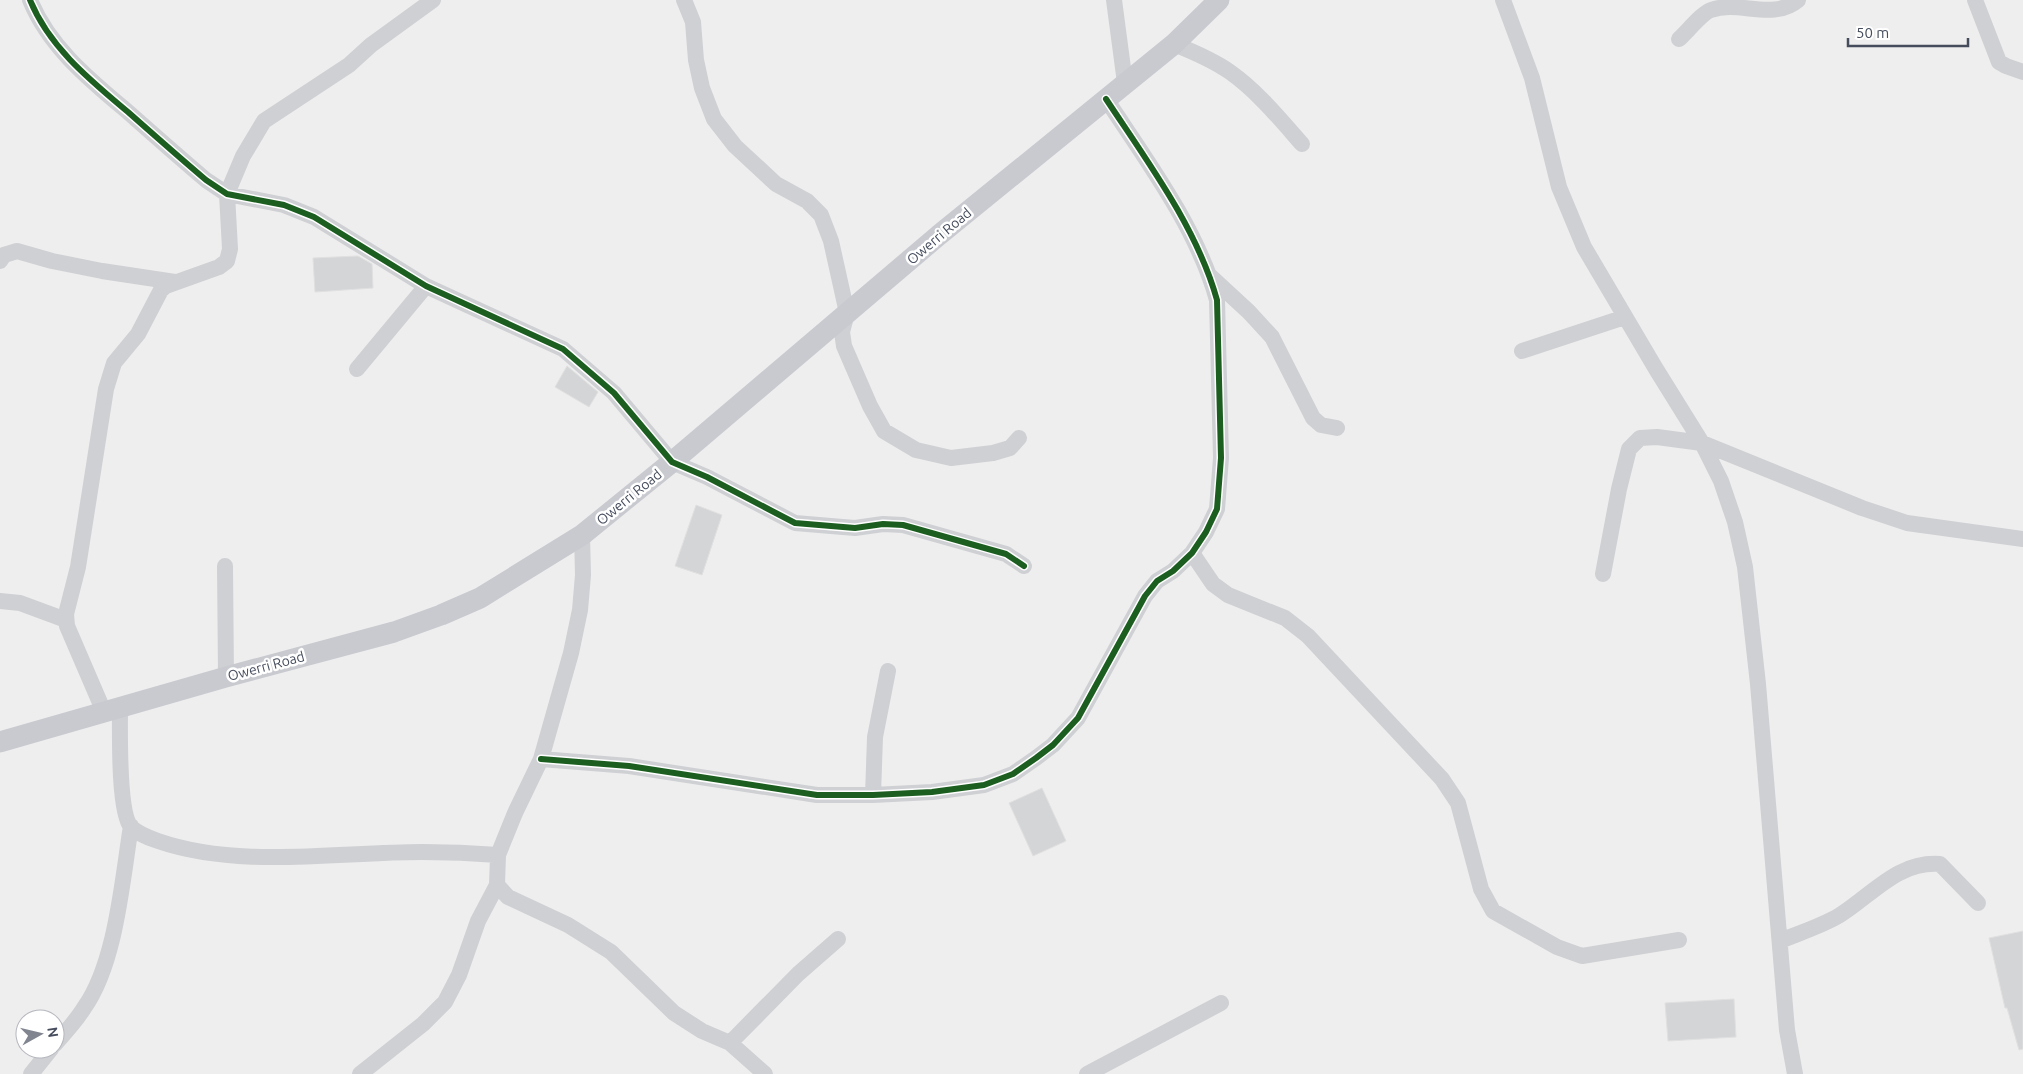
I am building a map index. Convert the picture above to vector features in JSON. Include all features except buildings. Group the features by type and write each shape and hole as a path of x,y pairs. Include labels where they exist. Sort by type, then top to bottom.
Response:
{"main road":[{"name":"Owerri Road","path":"0,742 226,677 394,632 480,598 582,535 672,462 939,235 1174,44 1219,0"}],"street":[{"path":"30,0 35,13 52,40 92,82 206,180 227,194 284,206 314,217 426,286 563,350 614,394 672,462 706,476 795,523 855,528 883,524 903,525 1006,554 1024,566"},
{"path":"434,0 371,45 349,65 264,121 243,156 227,194 230,249 227,261 219,267 175,282 161,290 138,334 114,363 106,389 78,567 66,620 67,626 112,710 120,746 123,794 127,817 131,826 146,836 179,848 238,855 288,857 423,852 498,855"},
{"path":"684,0 693,22 696,60 702,88 714,120 735,146 776,184 802,197 821,214 831,241 847,313 842,332 844,346 870,406 884,431 916,450 951,458 993,454 1010,448 1019,438"},
{"path":"1114,0 1125,84"},
{"path":"1503,0 1532,78 1559,187 1584,247 1702,443 1721,481 1735,522 1744,567 1758,684 1787,1030 1795,1074"},
{"path":"1679,39 1709,10 1725,7 1778,10 1792,5 1798,0"},
{"path":"1975,0 1999,62 2023,72"},
{"path":"1174,44 1200,54 1231,73 1269,108 1302,144"},
{"path":"541,759 629,766 817,794 873,795 932,792 984,785 1012,774 1052,745 1078,718 1145,596 1157,581 1173,571 1192,553 1206,532 1217,510 1221,458 1217,300 1210,276 1184,224 1106,99"},
{"path":"0,261 4,255 17,251 52,261 175,282"},
{"path":"1210,276 1250,312 1272,337 1313,418 1321,425 1337,428"},
{"path":"357,369 426,286"},
{"path":"1522,351 1625,317"},
{"path":"1602,574 1629,449 1640,438 1657,437 1702,443 1862,508 1908,523 2023,539"},
{"path":"360,1074 423,1024 445,1002 459,975 478,920 497,885 498,855 515,813 541,759 571,653 580,610 583,575 582,535"},
{"path":"1192,553 1213,584 1228,595 1285,618 1308,636 1442,779 1458,802 1481,889 1493,910 1557,947 1582,956 1679,940"},
{"path":"225,566 226,677"},
{"path":"0,600 20,603 66,620"},
{"path":"873,795 875,737 888,671"},
{"path":"65,1032 85,1008 96,986 113,939 131,826"},
{"path":"1780,942 1839,916 1888,878 1926,863 1940,864 1978,904"},
{"path":"497,885 508,898 568,924 611,952 674,1013 702,1031 730,1043 765,1074"},
{"path":"730,1043 798,974 838,939"},
{"path":"1087,1074 1221,1003"},
{"path":"31,1074 43,1059"}],"cycle path":[{"path":"30,0 48,33 72,62 99,88 206,180 227,194 284,205 314,217 426,286 563,349 614,393 672,462 707,477 795,523 855,528 883,524 903,525 1006,554 1024,566"},
{"path":"541,759 629,766 817,795 932,792 984,785 1013,774 1053,745 1078,718 1145,596 1157,581 1173,571 1192,553 1206,532 1217,509 1221,458 1217,300 1208,273 1184,221 1154,171 1106,99"}]}
